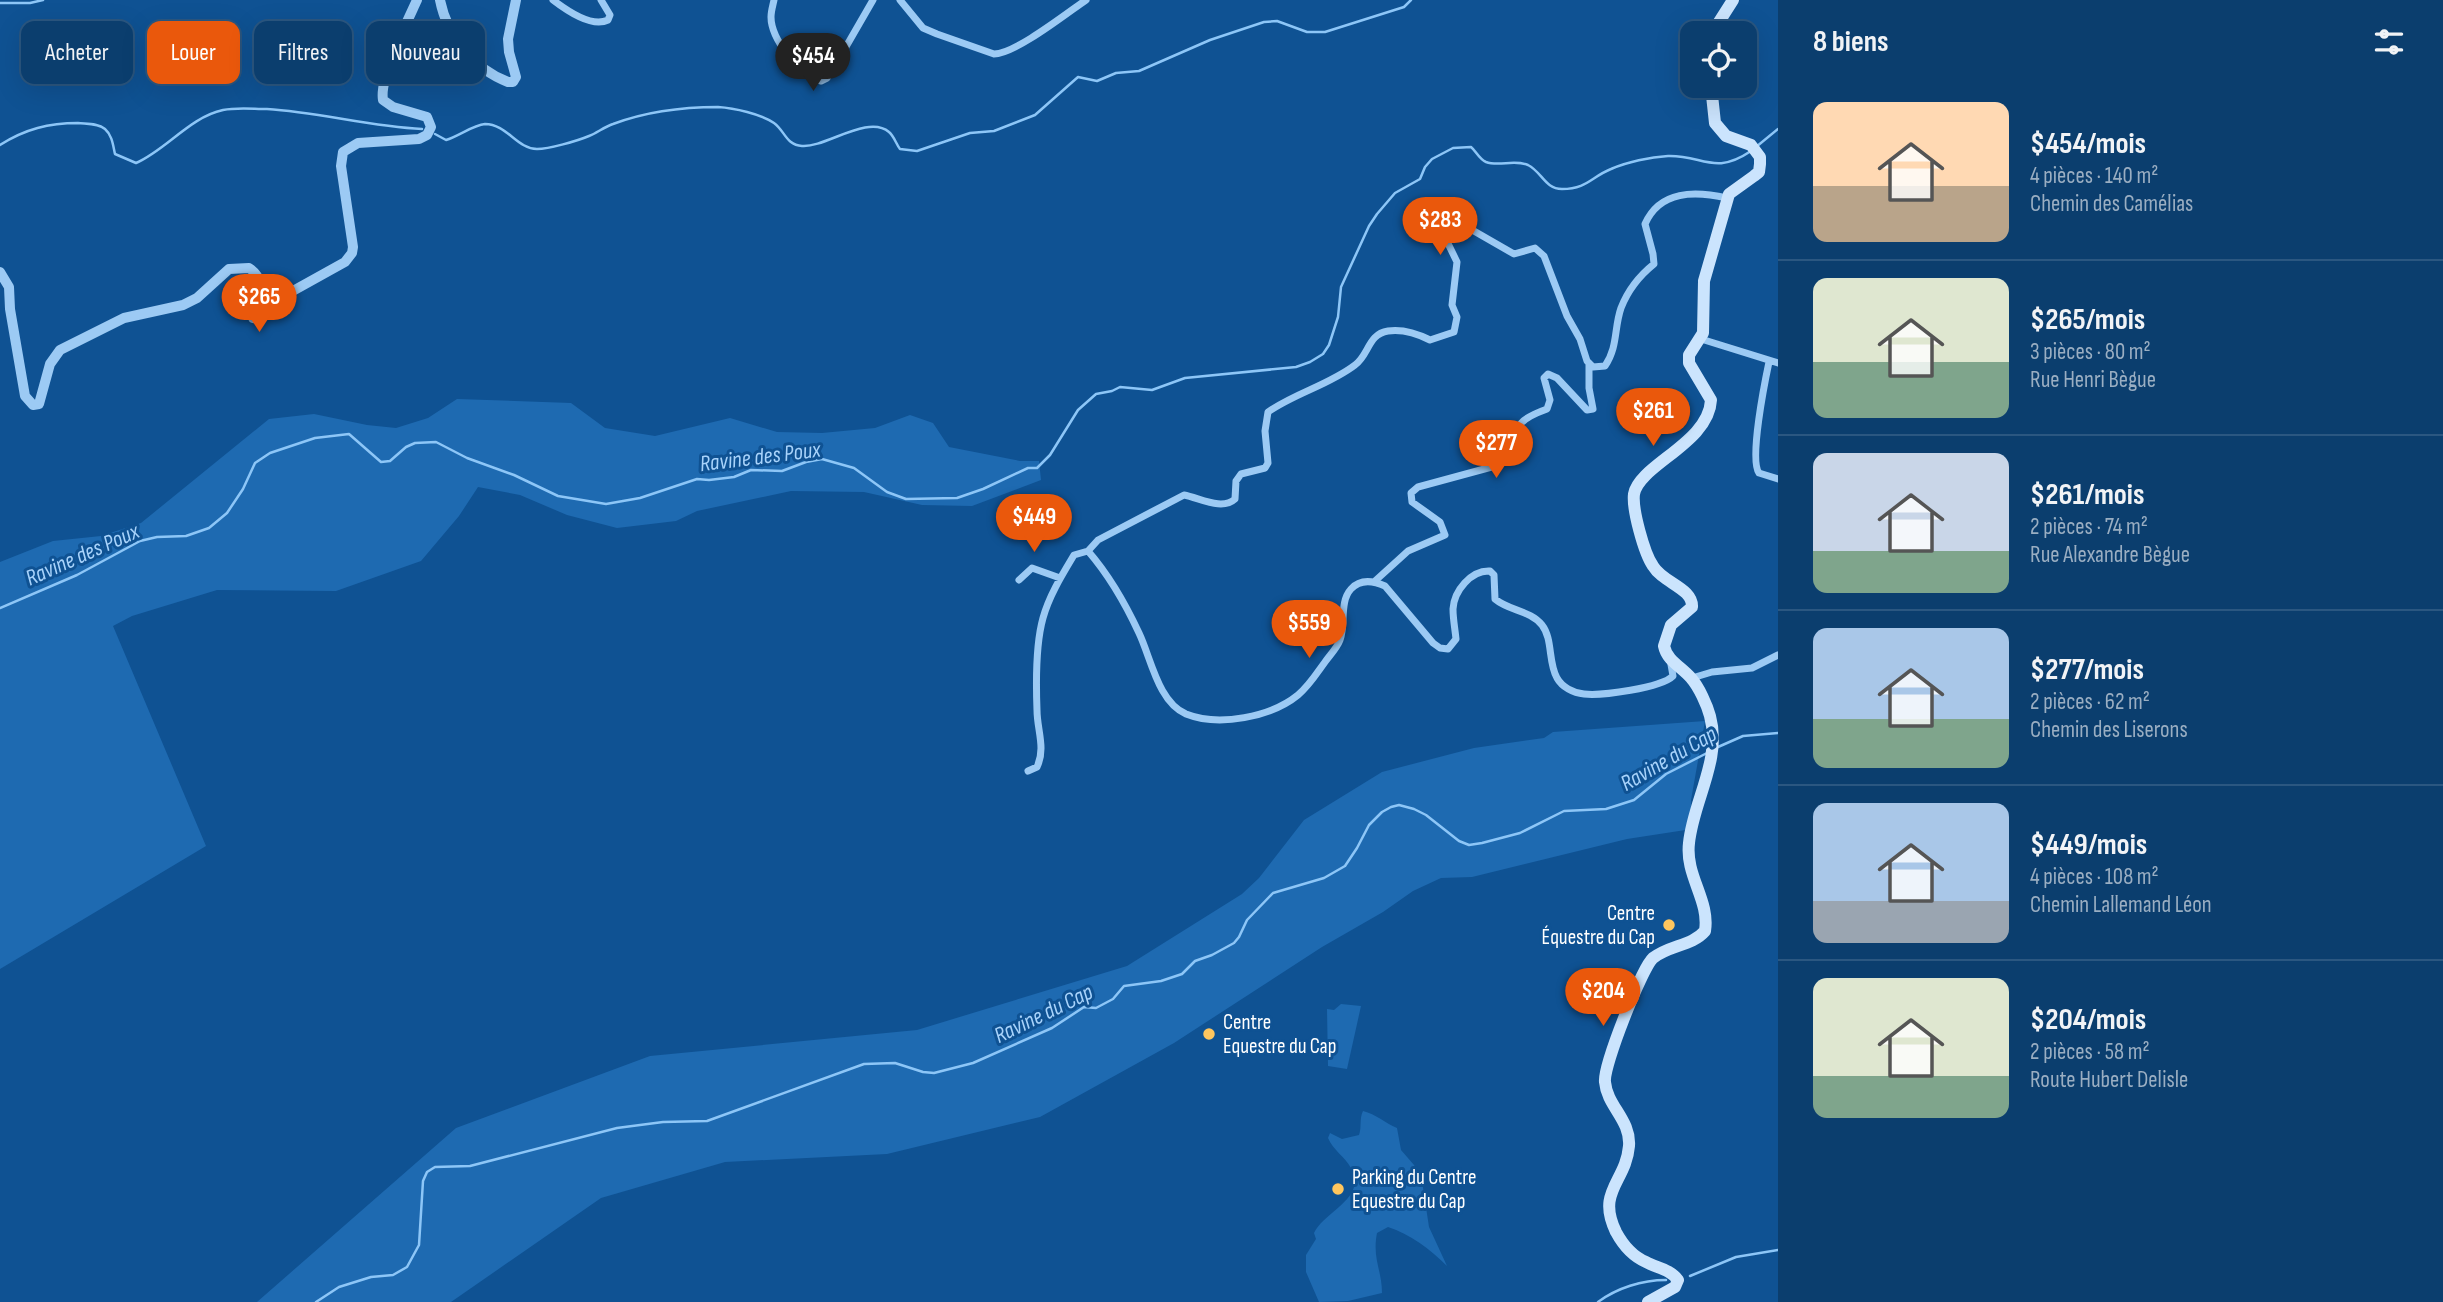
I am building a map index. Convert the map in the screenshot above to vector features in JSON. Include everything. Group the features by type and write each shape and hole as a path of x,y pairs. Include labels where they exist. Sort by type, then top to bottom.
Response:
{"main road":[{"path":"1720,21 1733,0"},
{"path":"1648,1302 1675,1287 1678,1280 1666,1270 1644,1262 1632,1254 1616,1230 1609,1195 1624,1164 1629,1142 1626,1124 1606,1090 1604,1077 1647,965 1663,951 1697,939 1705,931 1706,911 1695,884 1688,852 1693,819 1707,775 1712,745 1710,716 1692,678 1670,658 1664,646 1667,632 1678,618 1688,612 1692,602 1689,595 1664,579 1653,566 1635,510 1634,492 1644,478 1690,439 1708,414 1711,400 1689,363 1689,355 1701,339 1704,281 1727,198 1733,189 1759,172 1760,157 1753,148 1720,131 1713,114 1712,98"}],"street":[{"path":"0,272 9,287 10,309 25,397 28,403 33,405 39,404 50,364 60,350 124,318 183,305 197,298 229,269 249,268 258,276 259,283 250,306 253,318 259,318 273,302 345,262 352,253 352,239 341,166 343,152 358,143 419,139 427,135 431,127 427,117 393,107 383,100 382,93 392,60 417,0"},
{"path":"440,0 442,13 468,56 478,66 508,82 513,82 516,77 508,39 516,0"},
{"path":"553,0 565,9 595,23 602,23 608,20 610,15 601,0"},
{"path":"774,0 770,15 778,39 805,74 821,81 832,71 873,0"},
{"path":"900,0 923,27 994,54 1002,54 1087,0"},
{"path":"1589,363 1594,367 1605,366 1618,333 1621,309 1635,281 1654,264 1644,224 1651,210 1666,199 1682,195 1715,195 1727,198"},
{"path":"1028,771 1037,768 1043,755 1037,714 1036,680 1043,619 1060,578 1074,555 1088,551 1098,540 1184,495 1221,506 1230,504 1235,499 1236,481 1241,474 1265,468 1268,463 1265,431 1268,412 1287,398 1335,378 1358,364 1374,337 1387,331 1418,333 1430,340 1454,331 1457,317 1452,305 1457,262 1441,229 1444,223 1467,227 1514,254 1535,248 1544,256 1589,363 1593,410 1587,410 1557,379 1548,374 1544,378 1550,400 1547,409 1526,417 1519,424 1510,458 1499,465 1418,487 1411,493 1412,502 1440,522 1445,535 1408,551 1375,581"},
{"path":"1701,339 1778,363"},
{"path":"1769,362 1761,404 1755,464 1759,473 1778,479"},
{"path":"1088,551 1139,632 1166,695 1183,713 1199,718 1215,719 1262,713 1282,706 1299,694 1339,643 1344,604 1351,589 1365,581 1375,581 1385,586 1433,643 1448,649 1456,639 1453,610 1456,595 1469,579 1483,571 1490,571 1494,575 1495,599 1531,615 1544,627 1556,677 1568,690 1584,694 1653,687 1667,682 1673,676 1670,658"},
{"path":"1020,580 1032,568 1060,578"},
{"path":"1692,678 1713,672 1752,668 1778,654"}],"shaded area":[{"path":"457,399 571,403 605,428 655,436 730,418 777,432 822,433 875,428 910,415 933,423 949,447 1020,461 1039,461 1041,480 972,506 922,505 864,492 791,491 697,511 676,521 617,528 567,515 520,495 478,487 459,516 421,561 336,591 217,590 132,616 113,626 206,846 0,969 0,562 53,541 101,536 141,523 269,419 314,414 396,428 428,418"},
{"path":"1705,721 1691,800 1692,829 1627,839 1472,877 1441,878 1413,891 1383,912 1322,947 1174,1043 1040,1117 887,1154 725,1162 601,1198 451,1302 257,1302 456,1128 650,1056 917,1030 1127,966 1242,894 1259,878 1304,820 1382,772 1474,748 1544,738 1553,732"},
{"path":"1341,1004 1361,1006 1347,1069 1328,1066 1327,1009 1334,1010"},
{"path":"1363,1111 1397,1128 1401,1150 1414,1165 1422,1181 1429,1227 1447,1266 1419,1243 1388,1227 1377,1233 1376,1242 1382,1293 1348,1301 1319,1302 1306,1272 1306,1255 1316,1239 1314,1233 1319,1225 1343,1204 1354,1188 1355,1179 1351,1168 1328,1138 1330,1133 1342,1139 1359,1135"}],"waterway":[{"path":"0,3 43,0"},
{"path":"435,134 446,140 476,126 493,125 530,148 542,149 578,140 638,116 678,109 718,107 747,112 769,120 797,145 811,145 870,127 889,132 900,149 917,151 970,133 994,131 1035,115 1078,77 1097,81 1116,73 1139,71 1210,40 1264,22 1277,21 1307,32 1325,32 1404,7 1411,0"},
{"path":"0,145 28,131 47,126 67,123 92,124 107,131 115,154 136,163 200,119 223,110 239,108 286,111 422,129"},
{"name":"Ravine des Poux","path":"1756,147 1778,129"},
{"name":"Ravine des Poux","path":"0,608 77,575 140,541 157,537 186,536 209,528 227,513 243,489 255,463 270,453 315,438 349,434 381,462 390,461 415,443 436,442 558,496 606,504 640,498 697,479 734,477 751,470 782,471 822,459 854,468 887,492 906,499 957,498 1028,468 1037,468 1050,455 1078,410 1096,394 1120,387 1152,390 1185,378 1296,367 1323,354 1329,345 1338,317 1341,287 1369,226 1395,193 1420,179 1432,159 1453,148 1471,147 1486,162 1528,165 1551,186 1562,189 1583,185 1611,169 1646,159 1668,156 1718,163 1727,162 1751,151"},
{"name":"Ravine du Cap","path":"1718,747 1743,736 1778,733"},
{"name":"Ravine du Cap","path":"316,1302 339,1287 371,1277 393,1275 407,1267 419,1245 423,1181 427,1172 435,1167 470,1166 617,1128 663,1122 707,1121 864,1064 895,1063 934,1073 973,1063 1052,1028 1084,1007 1096,1008 1113,999 1124,986 1161,981 1182,974 1195,961 1234,943 1247,920 1273,893 1324,878 1345,866 1369,825 1391,807 1399,805 1414,809 1459,841 1469,845 1482,843 1520,833 1564,811 1606,809 1634,800 1666,774 1709,752"},
{"path":"1690,1276 1736,1257 1778,1250"},
{"path":"1598,1302 1630,1286 1666,1280"}],"place":[{"name":"Centre Équestre du Cap","path":"1669,925"},
{"name":"Centre Equestre du Cap","path":"1209,1034"},
{"name":"Parking du Centre Equestre du Cap","path":"1338,1189"}]}
